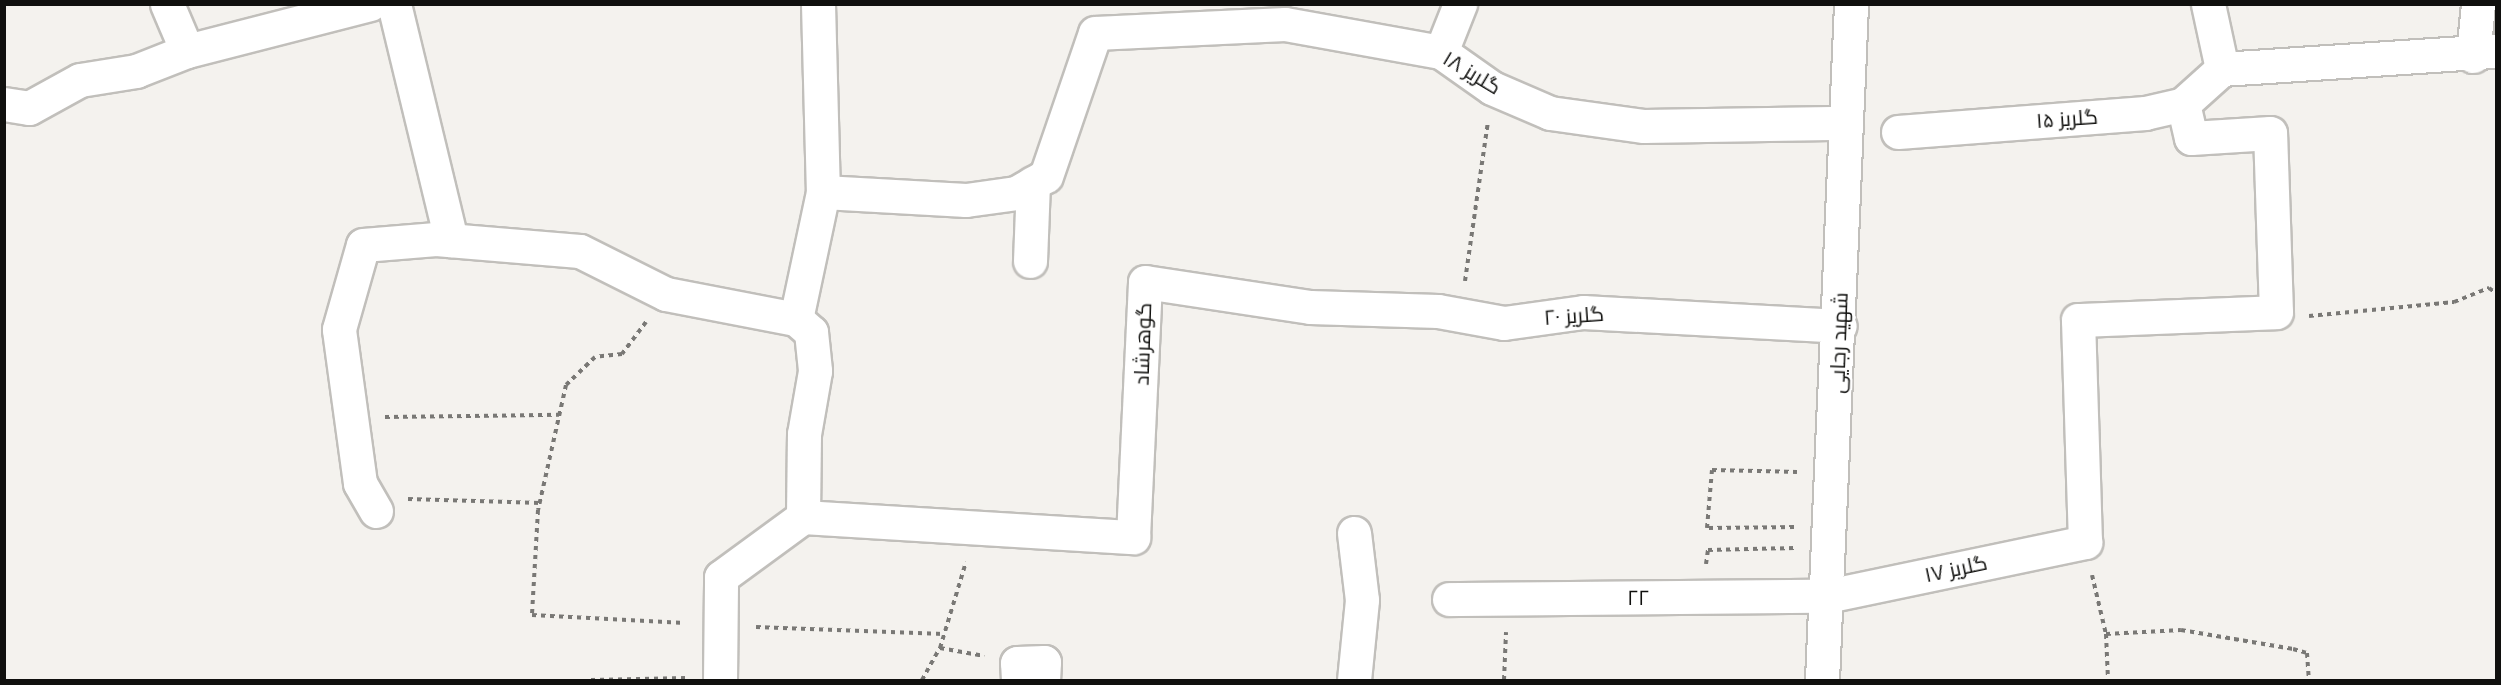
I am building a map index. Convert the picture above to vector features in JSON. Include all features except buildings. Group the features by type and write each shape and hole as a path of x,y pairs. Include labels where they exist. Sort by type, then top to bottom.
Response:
{"street":[{"path":"167,4 187,51"},
{"path":"4,104 29,108 80,80 136,71 187,51 370,4"},
{"path":"394,4 451,240"},
{"path":"796,319 823,192 818,4"},
{"path":"1441,52 1460,4"},
{"name":"شهید رجایی","path":"1822,681 1840,326 1851,4"},
{"path":"2208,4 2222,69 2485,53 2478,4"},
{"name":"گلریز ۱۸","path":"1033,183 1046,176 1095,33 1285,24 1441,52 1492,88 1550,113 1644,126 1846,123"},
{"name":"گلریز ۱۵","path":"1898,132 2145,113 2183,104 2222,69"},
{"path":"2085,542 2078,320 2276,312 2270,133 2191,138 2183,104"},
{"path":"823,192 966,200 1016,193 1033,183"},
{"path":"1030,261 1033,183"},
{"path":"372,505 360,483 339,329 363,245 451,240 580,251 666,294 796,319 811,332 815,371 804,434 803,517"},
{"name":"گوهرشاد","path":"977,528 1133,537 1145,282 1310,307"},
{"name":"گلریز ۲۰","path":"1310,307 1461,315 1504,323 1583,312 1840,326"},
{"path":"720,679 721,577 803,517 977,528"},
{"path":"1354,533 1362,600 1354,681"},
{"name":"گلریز ۱۷","path":"1827,596 2085,542"},
{"name":"۲۲","path":"1449,599 1827,596"}],"path":[{"path":"1461,315 1492,88"},
{"path":"2276,312 2320,317 2454,302 2489,288 2496,292"},
{"path":"666,294 622,354 595,357 566,385 540,502 532,615 721,626 944,634"},
{"path":"352,417 559,415"},
{"path":"1830,537 1707,528 1712,470 1833,472"},
{"path":"372,505 540,502"},
{"path":"922,681 940,648 977,528"},
{"path":"1701,597 1708,550 1830,537"},
{"path":"2085,542 2106,634 2108,681"},
{"path":"1504,681 1507,599"},
{"path":"2106,634 2181,630 2293,648 2307,653 2310,681"},
{"path":"940,648 1026,675"},
{"path":"591,681 720,679"}]}
